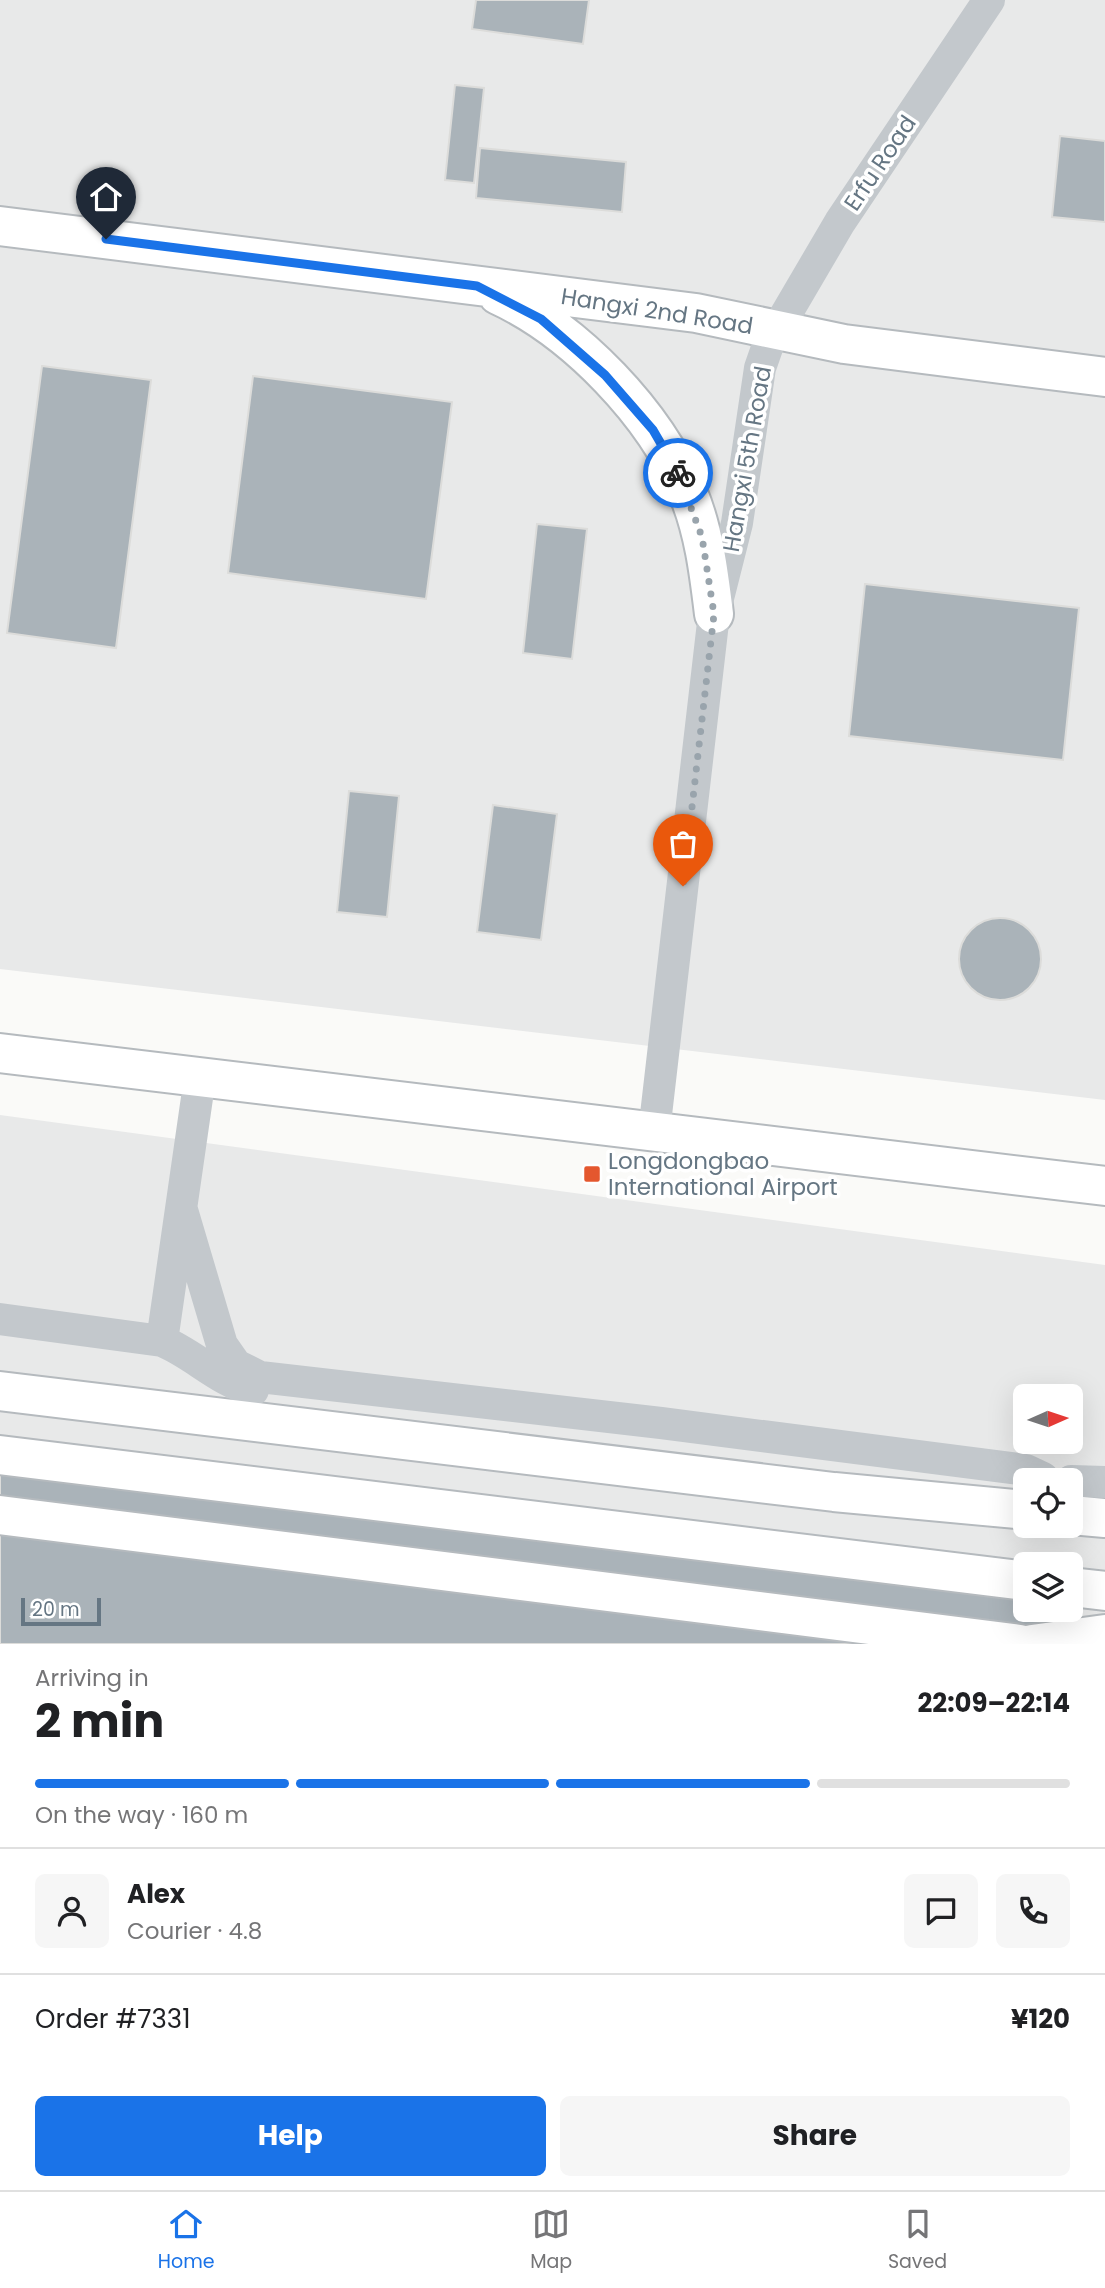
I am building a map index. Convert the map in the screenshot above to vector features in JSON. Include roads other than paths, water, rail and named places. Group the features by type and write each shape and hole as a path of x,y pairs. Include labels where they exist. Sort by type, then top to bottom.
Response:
{"main road":[{"name":"Hangxi 2nd Road","path":"0,226 719,317 857,346 1105,377"},
{"path":"477,286 541,319 620,391 653,430 688,495 702,537 714,614"},
{"path":"0,1053 1105,1186"},
{"path":"0,1391 821,1490 1013,1486"},
{"path":"0,1455 1013,1579"},
{"path":"0,1515 1020,1644"},
{"path":"1083,1516 1105,1518"},
{"path":"0,1526 964,1644"},
{"path":"1083,1588 1105,1591"},
{"path":"1032,1644 1105,1634"}],"street":[{"name":"Erfu Road","path":"777,330 840,222 989,0"},
{"name":"Hangxi 5th Road","path":"654,1132 714,614 737,523 756,382 777,330"},
{"path":"162,1341 200,1077"},
{"path":"182,1210 222,1345 236,1364 260,1377 847,1446 1013,1468"},
{"path":"0,1319 162,1341 179,1348 239,1386 287,1396 869,1469 1013,1482"},
{"path":"1083,1483 1105,1482"}],"place":[{"name":"Longdongbao International Airport","path":"592,1174"}]}
